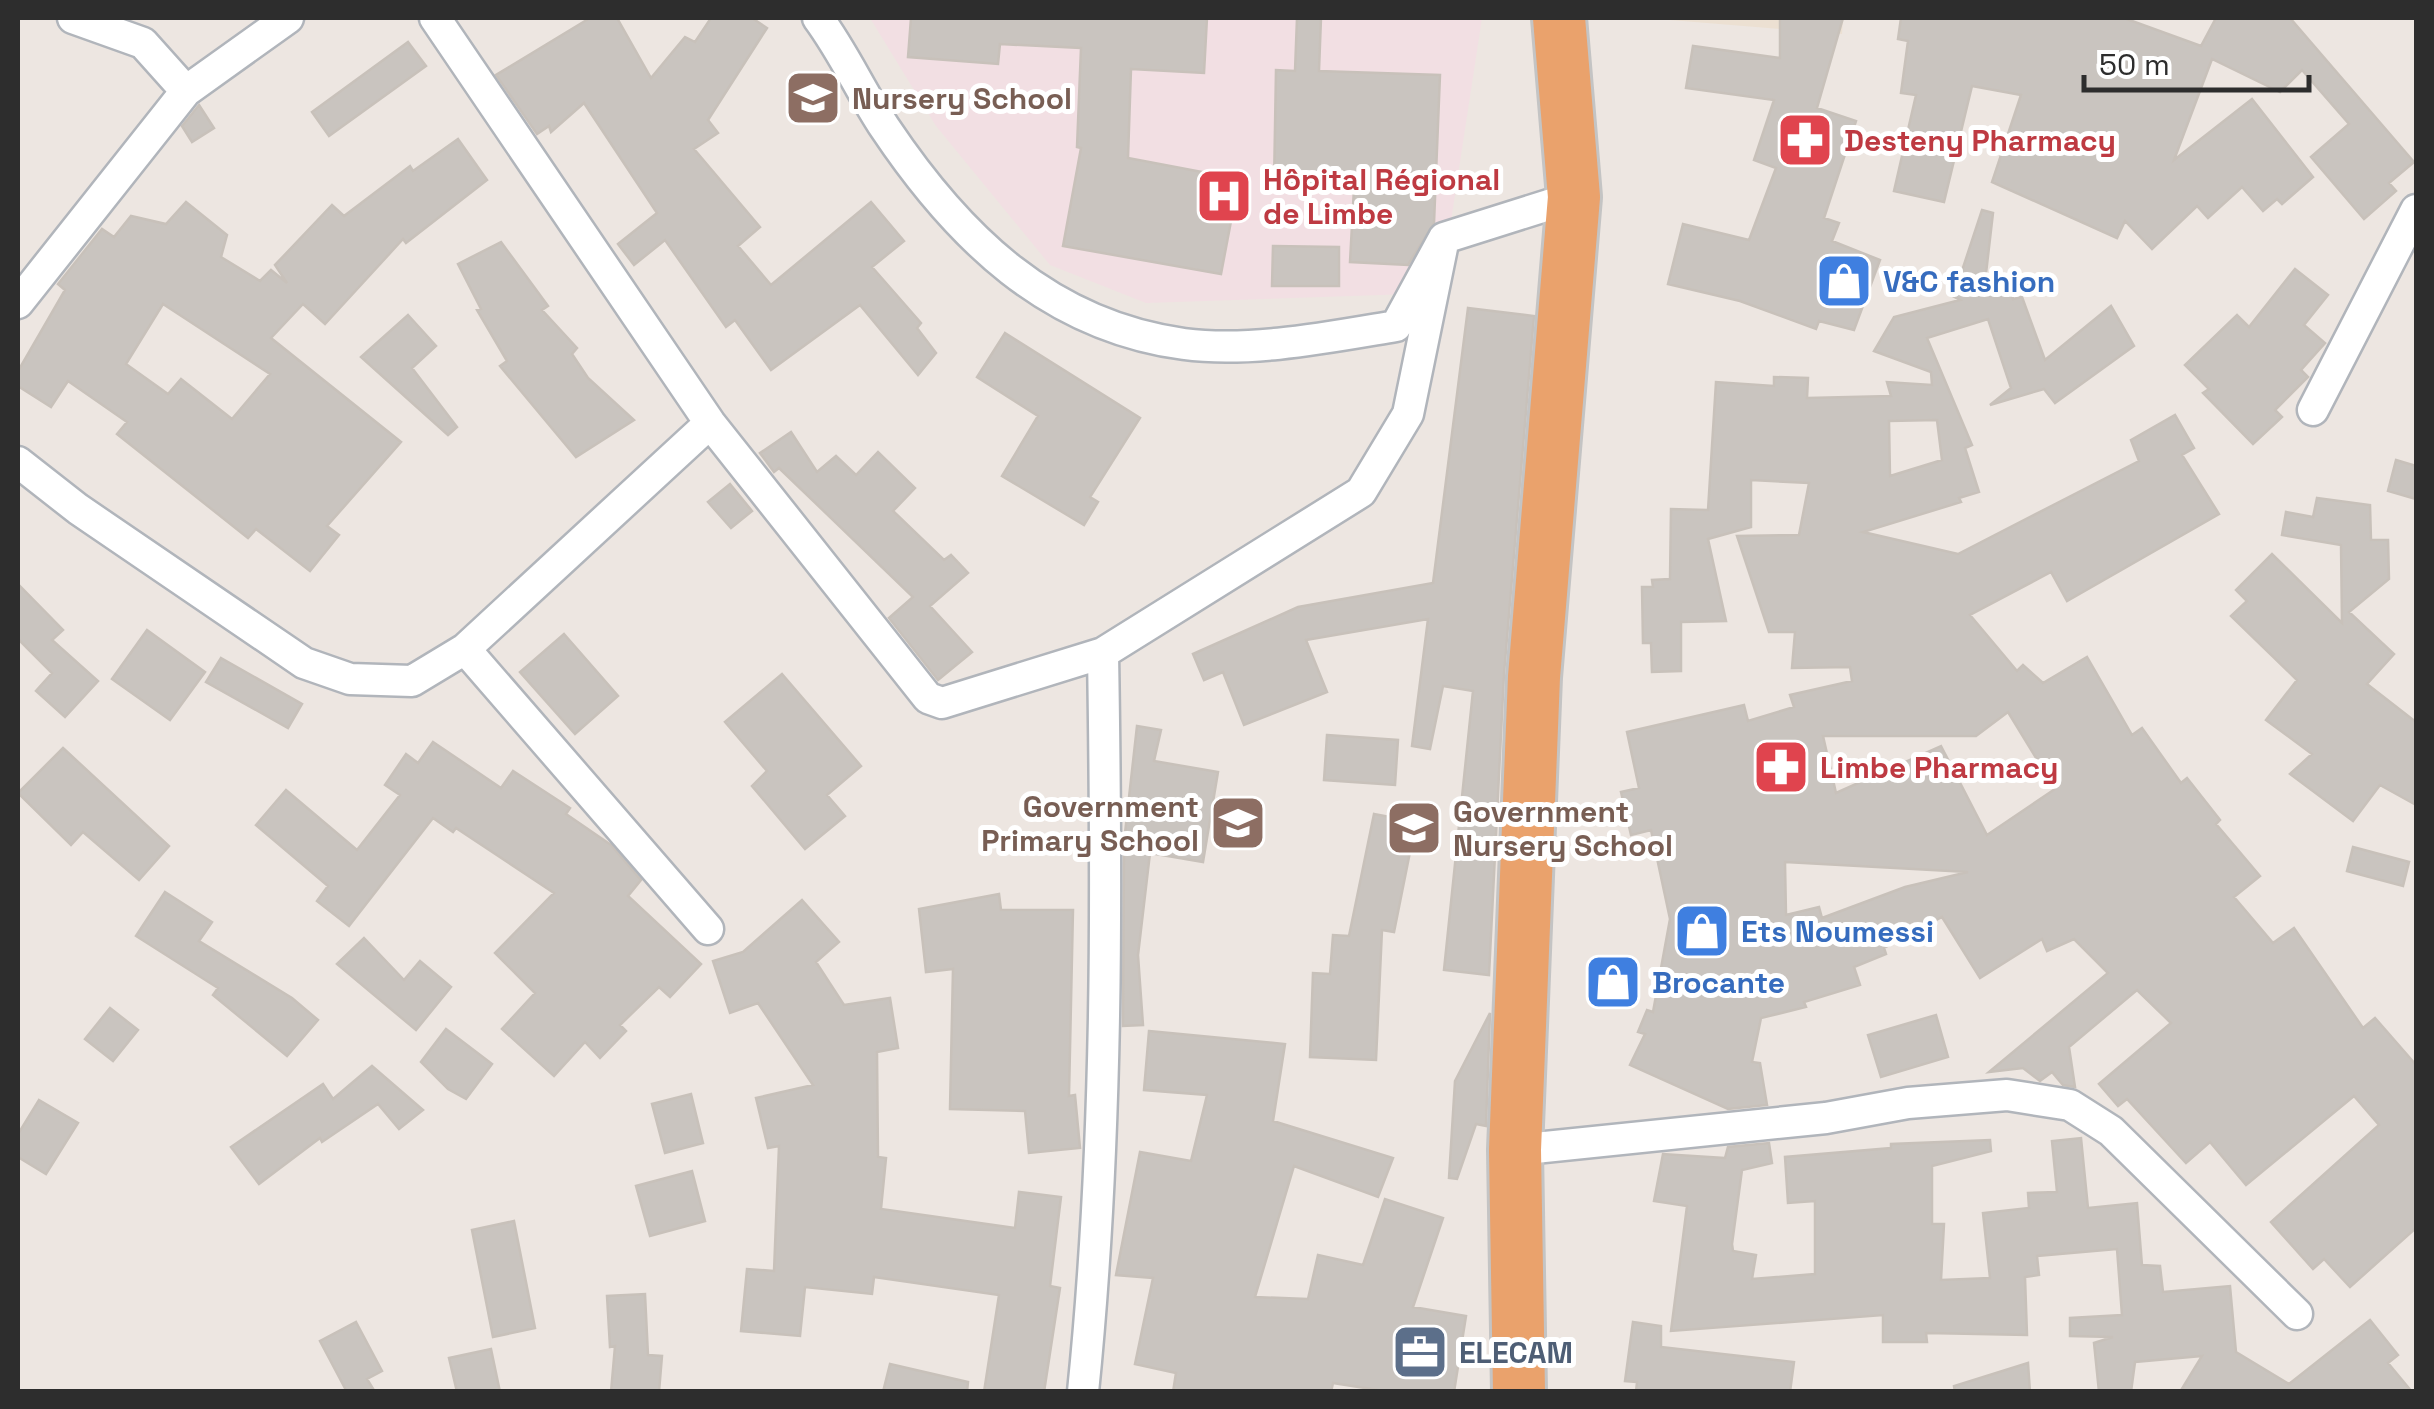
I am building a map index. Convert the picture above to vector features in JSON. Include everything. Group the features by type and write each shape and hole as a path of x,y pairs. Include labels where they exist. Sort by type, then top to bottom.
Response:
{"highway":[{"path":"1519,1392 1515,1150 1534,677 1574,196 1559,18"}],"street":[{"path":"73,18 143,43 186,91"},
{"path":"18,303 186,91 288,18"},
{"path":"435,18 710,422 928,698 942,702 963,699 1103,653 1362,492 1408,414 1444,238"},
{"path":"818,18 840,47 884,126 944,208 1034,290 1098,324 1186,344 1305,341 1396,326 1444,238 1574,196"},
{"path":"2313,410 2416,210"},
{"path":"18,462 78,509 304,663 350,679 412,681 465,649 710,422"},
{"path":"465,649 708,929"},
{"path":"1083,1392 1093,1291 1100,1134 1106,851 1103,653"},
{"path":"1515,1150 1826,1118 1948,1100 2007,1096 2070,1106 2111,1131 2297,1314"}],"shaded area":[{"name":"Hôpital Régional de Limbe","path":"870,18 1482,18 1440,293 1146,303 1050,265 936,126"},
{"path":"1658,18 1843,18 1842,34"}],"building":[{"path":"590,18 617,18 651,78 685,37 695,42 711,18 752,18 767,28 708,120 718,133 694,149 760,227 738,246 771,285 871,202 904,241 872,267 921,323 917,328 936,353 918,375 860,305 771,370 735,320 726,327 665,240 634,265 618,244 657,213 584,103 551,132 549,126 537,134 496,75"},
{"path":"911,18 1207,18 1204,73 1131,69 1128,158 1239,179 1221,274 1063,246 1081,148 1077,147 1081,48 1000,44 998,64 908,57"},
{"path":"1297,18 1321,18 1319,71 1440,75 1434,223 1408,265 1350,262 1354,188 1274,184 1276,70 1295,71"},
{"path":"1780,18 1843,18 1817,108 1856,121 1824,218 1839,223 1832,241 1880,260 1854,330 1819,321 1816,329 1740,301 1668,284 1683,224 1749,240 1776,168 1754,160 1774,100 1686,88 1693,46 1780,58"},
{"path":"1901,18 2124,18 2201,46 2216,18 2290,18 2414,162 2389,183 2396,191 2364,219 2311,157 2349,124 2302,70 2280,92 2212,59 2174,160 2252,99 2313,177 2282,204 2277,199 2263,211 2242,187 2208,218 2197,206 2152,249 2125,221 2117,238 1992,182 2021,95 1972,86 1944,202 1894,191 1916,95 1901,93 1908,41 1898,39"},
{"path":"408,42 426,66 329,136 312,112"},
{"path":"199,105 214,128 192,142 182,126"},
{"path":"458,139 487,180 406,243 403,239 325,324 303,304 271,338 401,442 327,526 339,535 310,571 256,529 248,538 117,434 127,422 68,381 51,407 18,386 18,371 65,290 58,284 102,229 114,237 131,216 166,224 186,202 227,235 221,257 260,281 271,270 287,283 275,265 332,205 344,216 410,166 413,171","holes":["163,304 270,374 232,419 181,379 168,394 126,364"]},
{"path":"1982,210 1993,213 1985,282 2004,276 2013,299 2022,297 2045,360 2111,306 2134,346 2055,403 2044,389 1990,405 2011,388 1988,319 1927,338 1972,445 1965,448 1979,492 1959,498 1961,502 1863,532 1958,554 2139,461 2131,440 2175,415 2194,448 2182,455 2219,514 2067,601 2051,572 1970,615 2017,671 2023,665 2043,683 2087,657 2132,735 2142,728 2181,783 2187,778 2220,820 2216,824 2260,876 2234,897 2273,943 2294,928 2363,1028 2375,1018 2416,1065 2416,1228 2350,1287 2324,1259 2313,1269 2271,1222 2379,1125 2354,1096 2246,1185 2210,1142 2186,1163 2127,1099 2118,1106 2099,1084 2171,1023 2137,990 2069,1047 2075,1087 2063,1085 2052,1072 2040,1081 2023,1068 1989,1072 2108,973 2074,939 2047,951 2042,939 1980,978 1942,917 1884,948 1886,954 1854,967 1860,985 1804,1002 1806,1007 1761,1018 1752,1062 1760,1063 1767,1105 1728,1109 1630,1065 1645,1034 1638,1032 1647,1010 1653,1012 1670,919 1651,830 1631,835 1621,792 1639,788 1627,732 1744,705 1748,721 1794,707 1790,695 1852,681 1850,667 1792,668 1795,632 1769,632 1737,536 1799,535 1809,483 1751,480 1751,527 1708,539 1726,621 1681,622 1681,671 1652,672 1651,643 1643,643 1642,587 1653,587 1652,580 1670,579 1671,509 1708,510 1716,382 1774,386 1774,377 1808,378 1807,398 1891,396 1887,382 1932,385 1931,372 1874,351 1894,317 1960,300 1949,294 1955,292","holes":["1937,420 1942,460 1890,476 1889,421","2008,712 2055,789 1987,835 1941,746 1836,793 1823,736 1976,736","1785,862 1968,872 1905,887 1822,918 1819,907 1786,915"]},
{"path":"501,242 548,306 542,310 577,348 572,354 588,378 634,420 576,457 500,366 507,361 477,310 481,309 458,264"},
{"path":"1273,246 1339,247 1339,286 1272,286"},
{"path":"2295,269 2328,295 2304,325 2325,343 2301,370 2308,377 2275,410 2282,417 2253,444 2203,393 2209,389 2185,365 2237,315 2249,327"},
{"path":"1468,308 1534,316 1504,674 1489,975 1444,970 1473,691 1443,686 1430,749 1412,746 1428,619 1306,640 1327,692 1244,725 1223,672 1204,680 1193,654 1298,607 1433,583"},
{"path":"408,315 436,346 412,368 457,427 448,435 361,357"},
{"path":"1005,333 1140,418 1090,497 1098,502 1084,525 1002,476 1038,416 977,377"},
{"path":"791,432 817,472 836,456 856,475 878,452 915,488 893,511 944,560 951,555 968,573 930,606 972,652 938,680 889,618 913,597 779,468 774,472 760,453"},
{"path":"2396,460 2416,466 2416,499 2388,491"},
{"path":"730,484 752,511 731,528 708,502"},
{"path":"2317,498 2370,505 2371,540 2388,540 2389,579 2349,612 2394,654 2367,684 2416,722 2416,805 2380,785 2353,821 2290,774 2312,754 2266,720 2297,680 2231,616 2247,601 2236,590 2272,554 2342,623 2341,545 2282,535 2286,512 2313,517"},
{"path":"18,584 63,630 52,640 98,681 65,717 36,691 52,673 18,639"},
{"path":"147,630 205,672 170,720 112,679"},
{"path":"564,634 618,696 575,734 520,672"},
{"path":"221,658 302,704 288,728 206,682"},
{"path":"782,674 861,766 827,795 845,816 805,849 752,786 767,771 725,722"},
{"path":"1137,726 1161,730 1154,761 1218,772 1203,862 1150,853 1138,955 1143,1025 1123,1026 1124,842"},
{"path":"1327,735 1398,740 1395,785 1324,780"},
{"path":"433,742 501,788 513,771 570,808 566,814 611,845 641,880 628,896 701,964 670,997 659,987 620,1025 626,1031 600,1058 585,1042 554,1076 502,1029 535,993 495,953 554,893 456,828 453,832 433,818 349,926 317,901 328,886 256,825 286,790 357,850 400,795 385,785 406,754 418,763"},
{"path":"63,748 169,846 139,880 83,832 71,845 18,793"},
{"path":"1374,814 1416,822 1394,932 1382,930 1376,1060 1310,1057 1313,973 1330,974 1333,935 1349,936"},
{"path":"2353,847 2409,862 2403,886 2347,871"},
{"path":"165,892 212,922 199,941 292,998 318,1020 287,1056 213,995 218,988 136,936"},
{"path":"999,894 1001,910 1073,910 1069,1096 1075,1095 1080,1148 1029,1153 1025,1111 950,1109 953,969 926,972 919,909"},
{"path":"802,900 839,942 816,962 844,1005 890,998 898,1048 877,1052 878,1157 886,1158 881,1209 1015,1228 1019,1192 1061,1197 1050,1286 1060,1288 1044,1392 984,1392 999,1295 874,1277 872,1294 805,1287 800,1336 741,1331 747,1269 774,1271 779,1146 768,1148 756,1098 813,1085 758,1003 730,1013 713,961 743,952"},
{"path":"364,938 404,980 420,961 451,987 416,1030 337,964"},
{"path":"110,1008 138,1030 113,1061 85,1039"},
{"path":"1490,1013 1486,1126 1476,1124 1457,1179 1449,1178 1455,1081"},
{"path":"1936,1015 1948,1057 1881,1077 1868,1035"},
{"path":"446,1029 492,1064 466,1099 448,1089 421,1062"},
{"path":"1149,1031 1285,1044 1273,1121 1393,1158 1378,1197 1294,1166 1255,1297 1308,1299 1318,1255 1363,1265 1385,1199 1443,1218 1413,1307 1466,1316 1454,1392 1390,1392 1333,1383 1331,1392 1173,1392 1176,1373 1135,1364 1153,1278 1116,1275 1140,1152 1191,1161 1207,1095 1144,1090"},
{"path":"372,1066 423,1110 399,1129 378,1104 322,1142 320,1138 259,1184 231,1147 323,1084 333,1099"},
{"path":"691,1094 703,1143 665,1153 652,1104"},
{"path":"39,1100 78,1123 46,1174 18,1157 18,1134"},
{"path":"2081,1138 2088,1208 2137,1203 2142,1265 2160,1266 2163,1292 2230,1286 2236,1352 2289,1384 2370,1320 2398,1355 2388,1363 2412,1392 2180,1392 2202,1356 2135,1362 2131,1392 2099,1392 2094,1343 2113,1337 2070,1336 2070,1318 2122,1315 2117,1249 2037,1256 2039,1275 2025,1277 2027,1335 1926,1333 1927,1342 1883,1342 1883,1315 1671,1331 1687,1206 1654,1201 1663,1154 1725,1158 1728,1147 1769,1143 1772,1163 1742,1170 1732,1244 1733,1251 1756,1255 1752,1279 1815,1274 1815,1201 1788,1203 1785,1157 1891,1148 1891,1144 1990,1140 1991,1151 1932,1166 1932,1224 1944,1224 1941,1280 1990,1278 1983,1213 2029,1208 2028,1193 2057,1192 2052,1141"},
{"path":"692,1171 705,1221 650,1236 636,1186"},
{"path":"514,1221 535,1328 493,1337 472,1230"},
{"path":"645,1294 648,1355 662,1356 659,1392 611,1392 615,1346 610,1347 607,1296"},
{"path":"356,1322 382,1371 367,1379 375,1392 347,1392 320,1341"},
{"path":"1633,1322 1661,1326 1661,1347 1794,1362 1790,1392 1636,1392 1637,1382 1625,1381"},
{"path":"491,1349 500,1392 457,1392 449,1358"},
{"path":"2028,1363 2030,1392 1955,1392 1954,1386"},
{"path":"890,1364 968,1382 967,1392 883,1392"}],"place":[{"name":"Nursery School","path":"813,98"},
{"name":"Desteny Pharmacy","path":"1805,140"},
{"name":"Hôpital Régional de Limbe","path":"1224,196"},
{"name":"V&C fashion","path":"1844,281"},
{"name":"Limbe Pharmacy","path":"1781,767"},
{"name":"Government Primary School","path":"1238,823"},
{"name":"Government Nursery School","path":"1414,828"},
{"name":"Ets Noumessi","path":"1702,931"},
{"name":"Brocante","path":"1613,982"},
{"name":"ELECAM","path":"1420,1352"}]}
